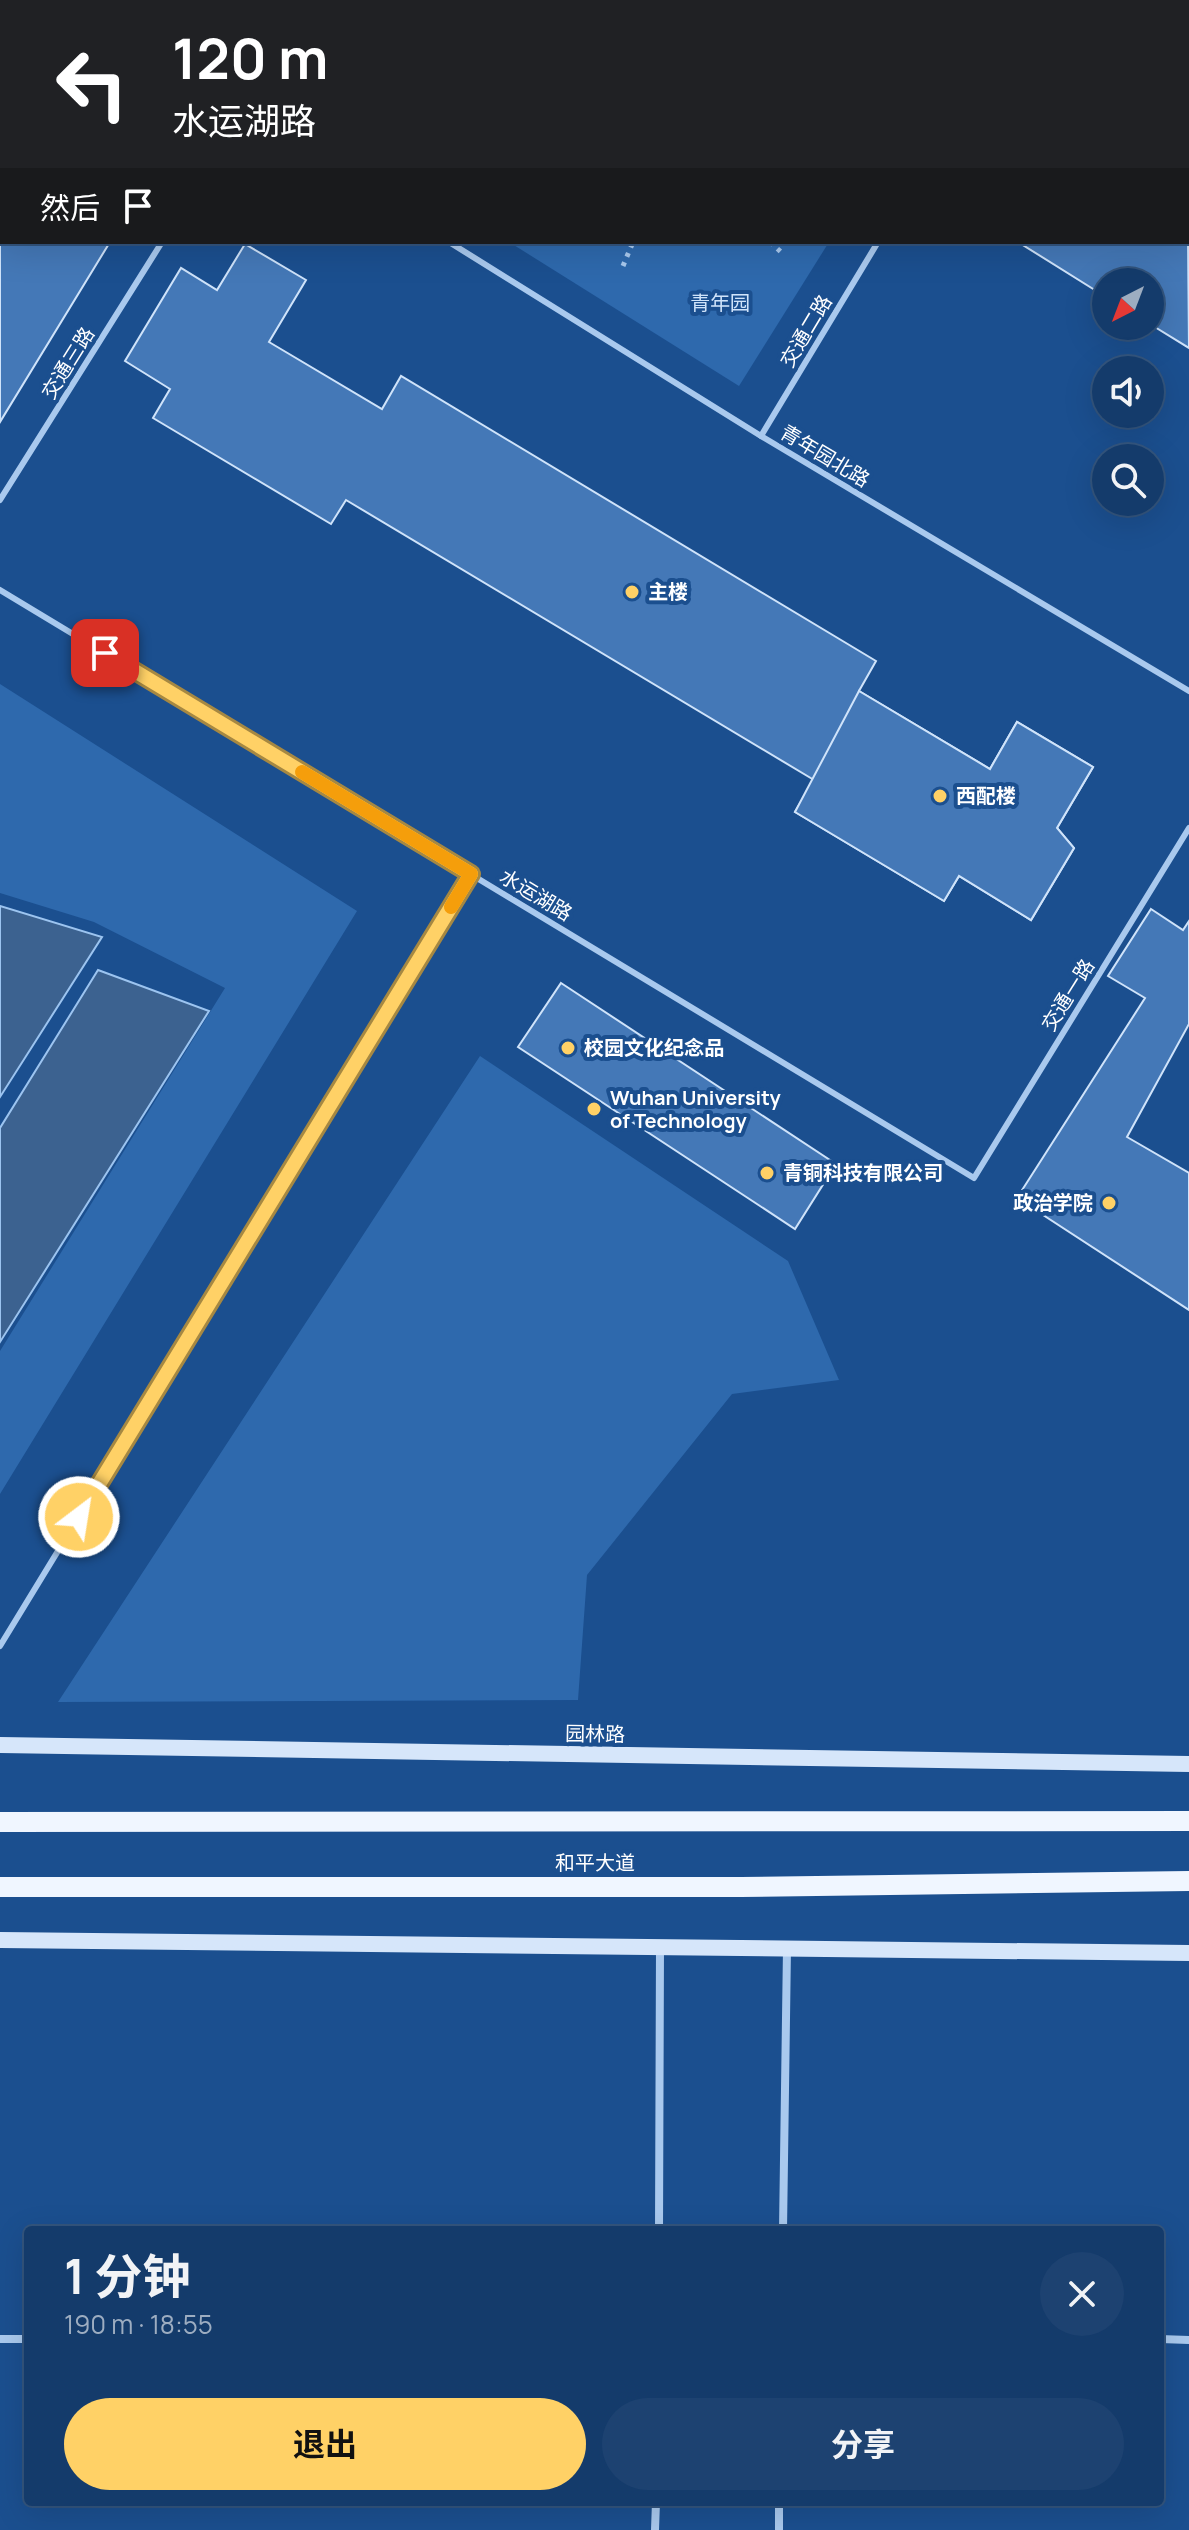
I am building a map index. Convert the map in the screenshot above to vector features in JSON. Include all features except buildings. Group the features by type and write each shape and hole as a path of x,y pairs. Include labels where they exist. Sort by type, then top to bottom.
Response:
{"main road":[{"name":"园林路","path":"0,1745 1189,1764"},
{"name":"和平大道","path":"0,1822 1189,1821"},
{"name":"和平大道","path":"0,1887 710,1887 1189,1881"},
{"path":"0,1940 1189,1953"}],"street":[{"path":"659,2226 660,1946"},
{"path":"783,2226 787,1948"},
{"path":"0,2339 24,2339"},
{"path":"1164,2339 1189,2340"},
{"path":"655,2530 656,2506"},
{"path":"779,2506 779,2530"}],"lane":[{"name":"交通三路","path":"0,500 161,244"},
{"name":"青年园北路","path":"452,244 761,436 1189,691"},
{"name":"交通二路","path":"761,436 877,244"},
{"name":"水运湖路","path":"0,590 974,1178"},
{"name":"交通一路","path":"974,1178 1189,828"},
{"path":"0,1646 471,874"}],"path":[{"path":"623,266 632,244"},
{"path":"772,244 781,252"}],"green space":[{"name":"青年园","path":"512,244 828,244 739,386"},
{"path":"0,684 357,911 0,1494 0,1351 225,988 94,922 0,893"},
{"path":"480,1056 788,1261 839,1380 732,1394 587,1575 578,1700 58,1702"}],"shaded area":[{"path":"0,906 102,937 0,1097"},
{"path":"98,970 209,1011 0,1342 0,1128"}],"slow traffic":[{"path":"302,772 471,874 451,907"}],"place":[{"name":"主楼","path":"632,592"},
{"name":"西配楼","path":"940,796"},
{"name":"校园文化纪念品","path":"568,1048"},
{"name":"Wuhan University of Technology","path":"594,1109"},
{"name":"青铜科技有限公司","path":"767,1173"},
{"name":"政治学院","path":"1109,1203"}],"route":[{"path":"79,1517 471,874 105,653"}]}
